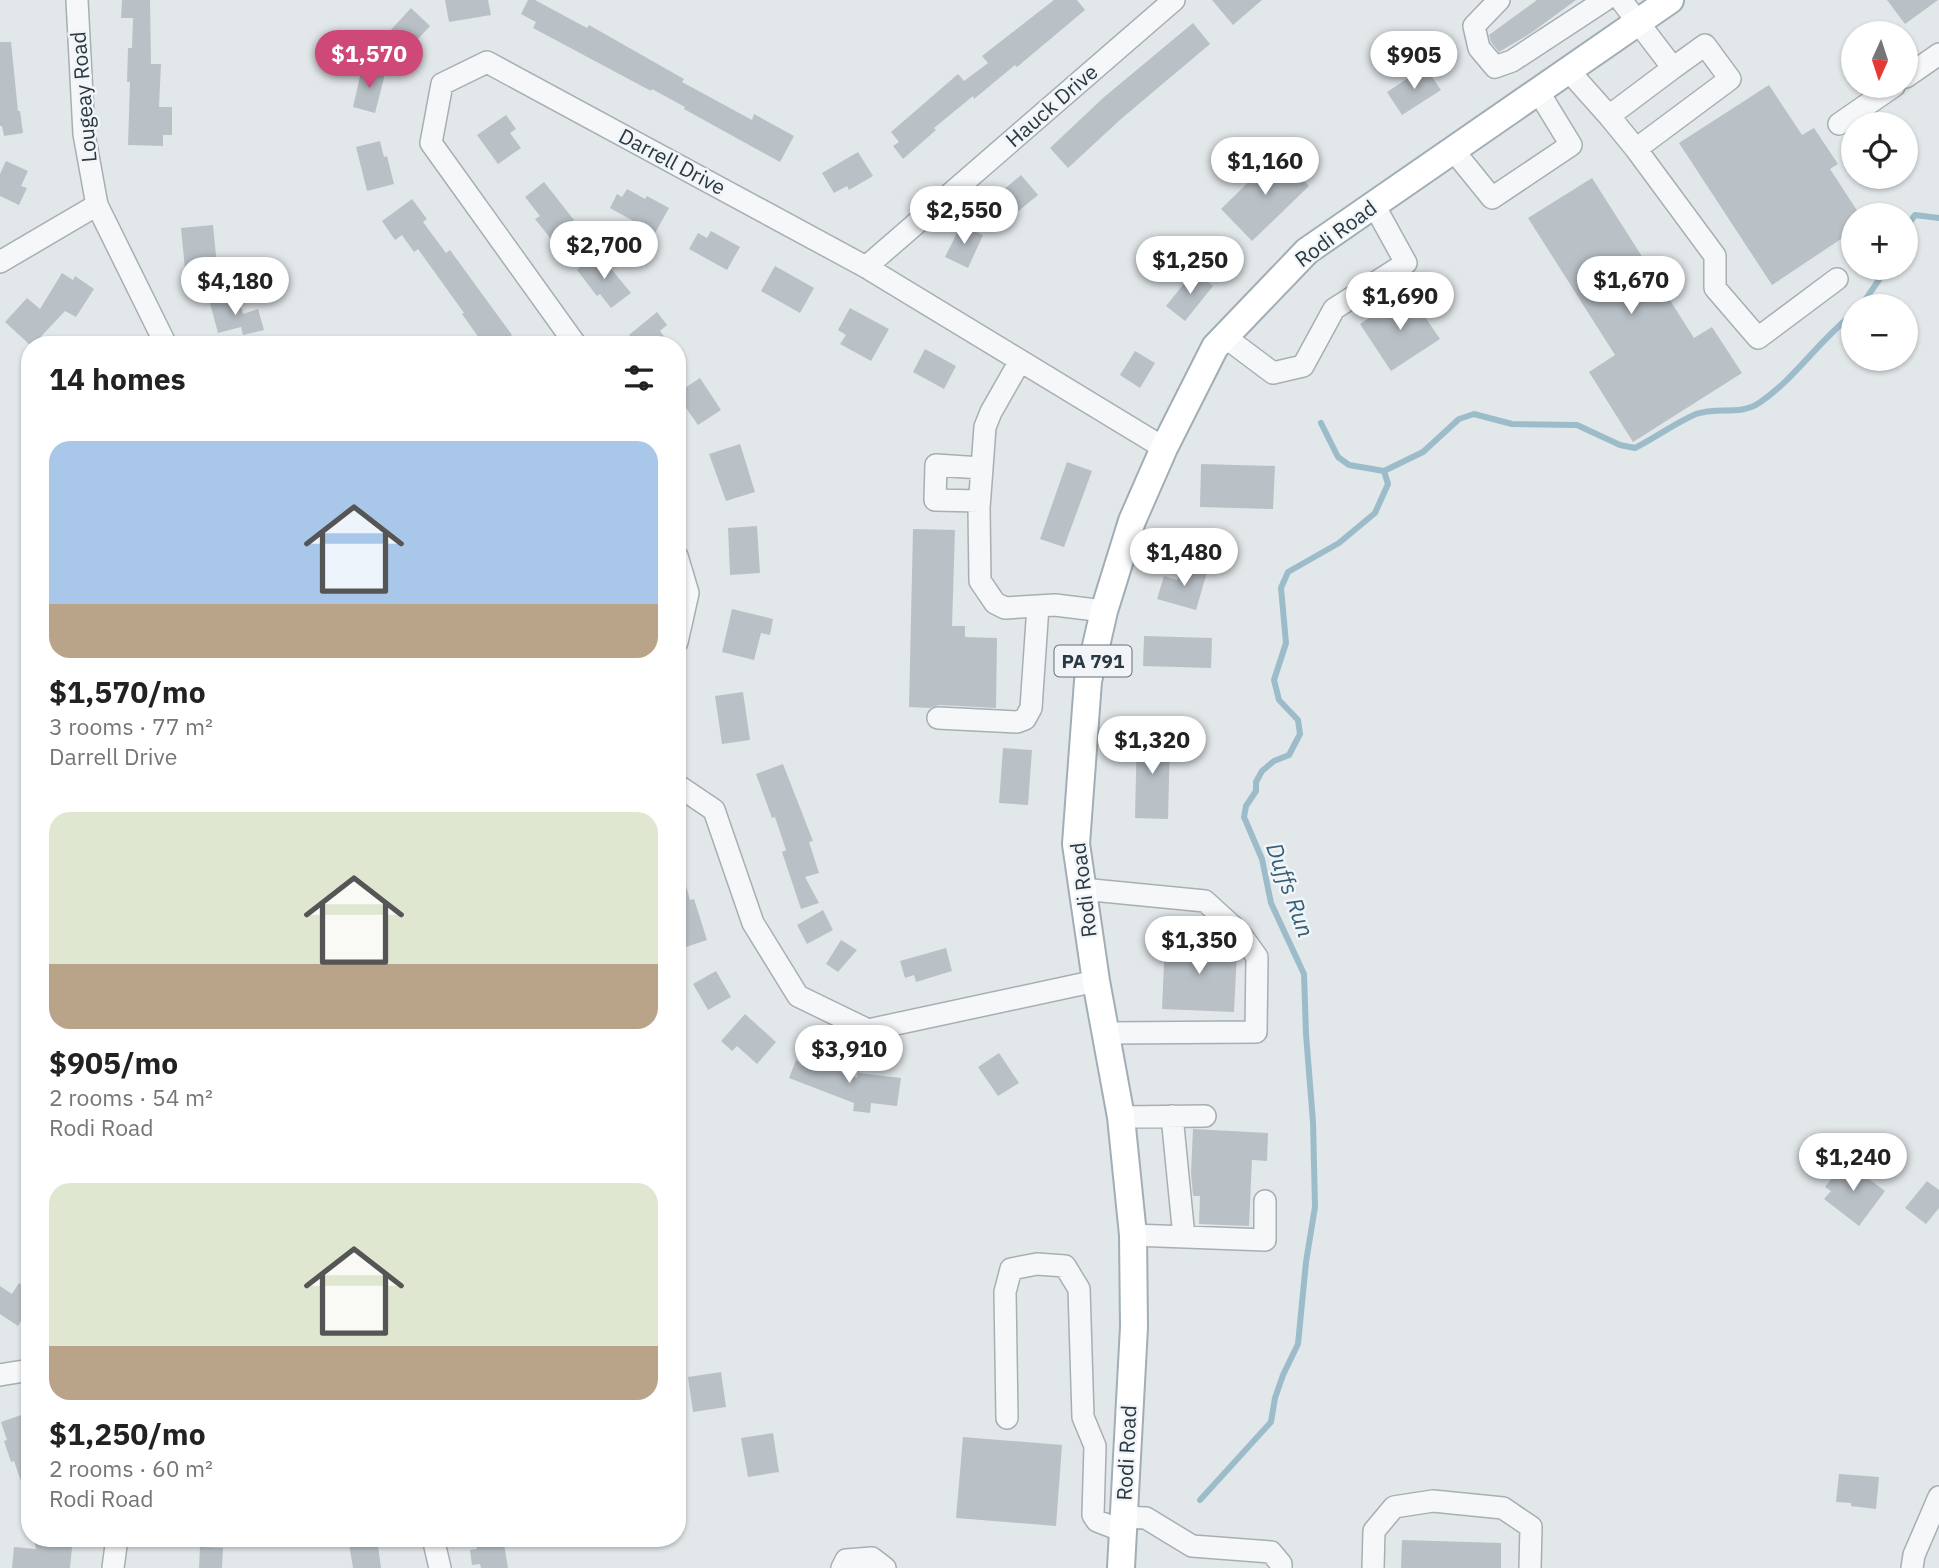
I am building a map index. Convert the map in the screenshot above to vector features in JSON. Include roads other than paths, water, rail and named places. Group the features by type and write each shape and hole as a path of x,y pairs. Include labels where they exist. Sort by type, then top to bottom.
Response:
{"main road":[{"name":"Rodi Road","path":"1121,1568 1135,1327 1133,1235 1121,1117 1096,981 1076,844 1088,681 1104,611 1132,521 1164,449 1215,347 1307,251 1670,0"}],"street":[{"name":"Lougeay Road","path":"77,0 84,134 97,205 162,336"},
{"name":"Hauck Drive","path":"866,267 1174,0"},
{"path":"1499,0 1474,26 1479,48 1495,67 1512,61 1605,0"},
{"path":"1622,0 1673,68"},
{"path":"1609,116 1706,45 1731,79 1636,149"},
{"path":"1918,69 1939,54"},
{"name":"Darrell Drive","path":"570,336 431,143 442,85 487,62 866,267 1164,449"},
{"path":"1568,70 1636,149 1715,256 1715,289 1758,338 1837,279"},
{"path":"1453,150 1492,198 1571,145 1538,91"},
{"path":"1839,124 1877,98"},
{"path":"0,262 97,205"},
{"path":"1225,337 1273,373 1303,366 1334,309 1406,263 1374,205"},
{"path":"1020,361 985,427 979,501 980,581 995,603 1005,608 1068,606 1104,611"},
{"path":"979,501 935,500 936,465 981,468"},
{"path":"939,718 1017,722 1025,719 1031,708 1038,606"},
{"path":"686,791 714,810 753,923 797,996 867,1030 1096,981"},
{"path":"1082,889 1205,901 1239,932 1258,957 1256,1032 1107,1033"},
{"path":"1172,1116 1184,1237"},
{"path":"1121,1117 1205,1116"},
{"path":"1133,1235 1265,1240 1265,1201"},
{"path":"1007,1418 1005,1292 1011,1269 1037,1264 1065,1266 1079,1289 1083,1417 1095,1446 1093,1515 1097,1521 1124,1524 1146,1518 1192,1546 1271,1552 1282,1564 1281,1568"},
{"path":"0,1375 21,1372"},
{"path":"1912,1568 1914,1555 1939,1497"},
{"path":"1373,1568 1374,1531 1394,1507 1433,1501 1503,1508 1531,1527 1530,1568"},
{"path":"113,1568 116,1547"},
{"path":"435,1547 440,1568"},
{"path":"842,1568 846,1560 872,1558 884,1568"}],"waterway":[{"path":"1918,215 1939,218"},
{"path":"1869,294 1879,280"},
{"path":"1384,471 1423,452 1459,419 1474,414 1512,424 1577,425 1620,445 1635,448 1696,414 1744,409 1759,403 1784,383 1841,324"},
{"name":"Duffs Run","path":"1200,1500 1271,1422 1275,1398 1298,1344 1306,1262 1315,1207 1304,974 1271,903 1262,859 1244,817 1246,806 1256,791 1256,782 1262,771 1274,761 1289,755 1300,734 1298,720 1279,700 1274,680 1286,643 1281,588 1288,572 1339,543 1375,513 1388,484 1384,471 1349,465 1338,457 1321,423"}]}
